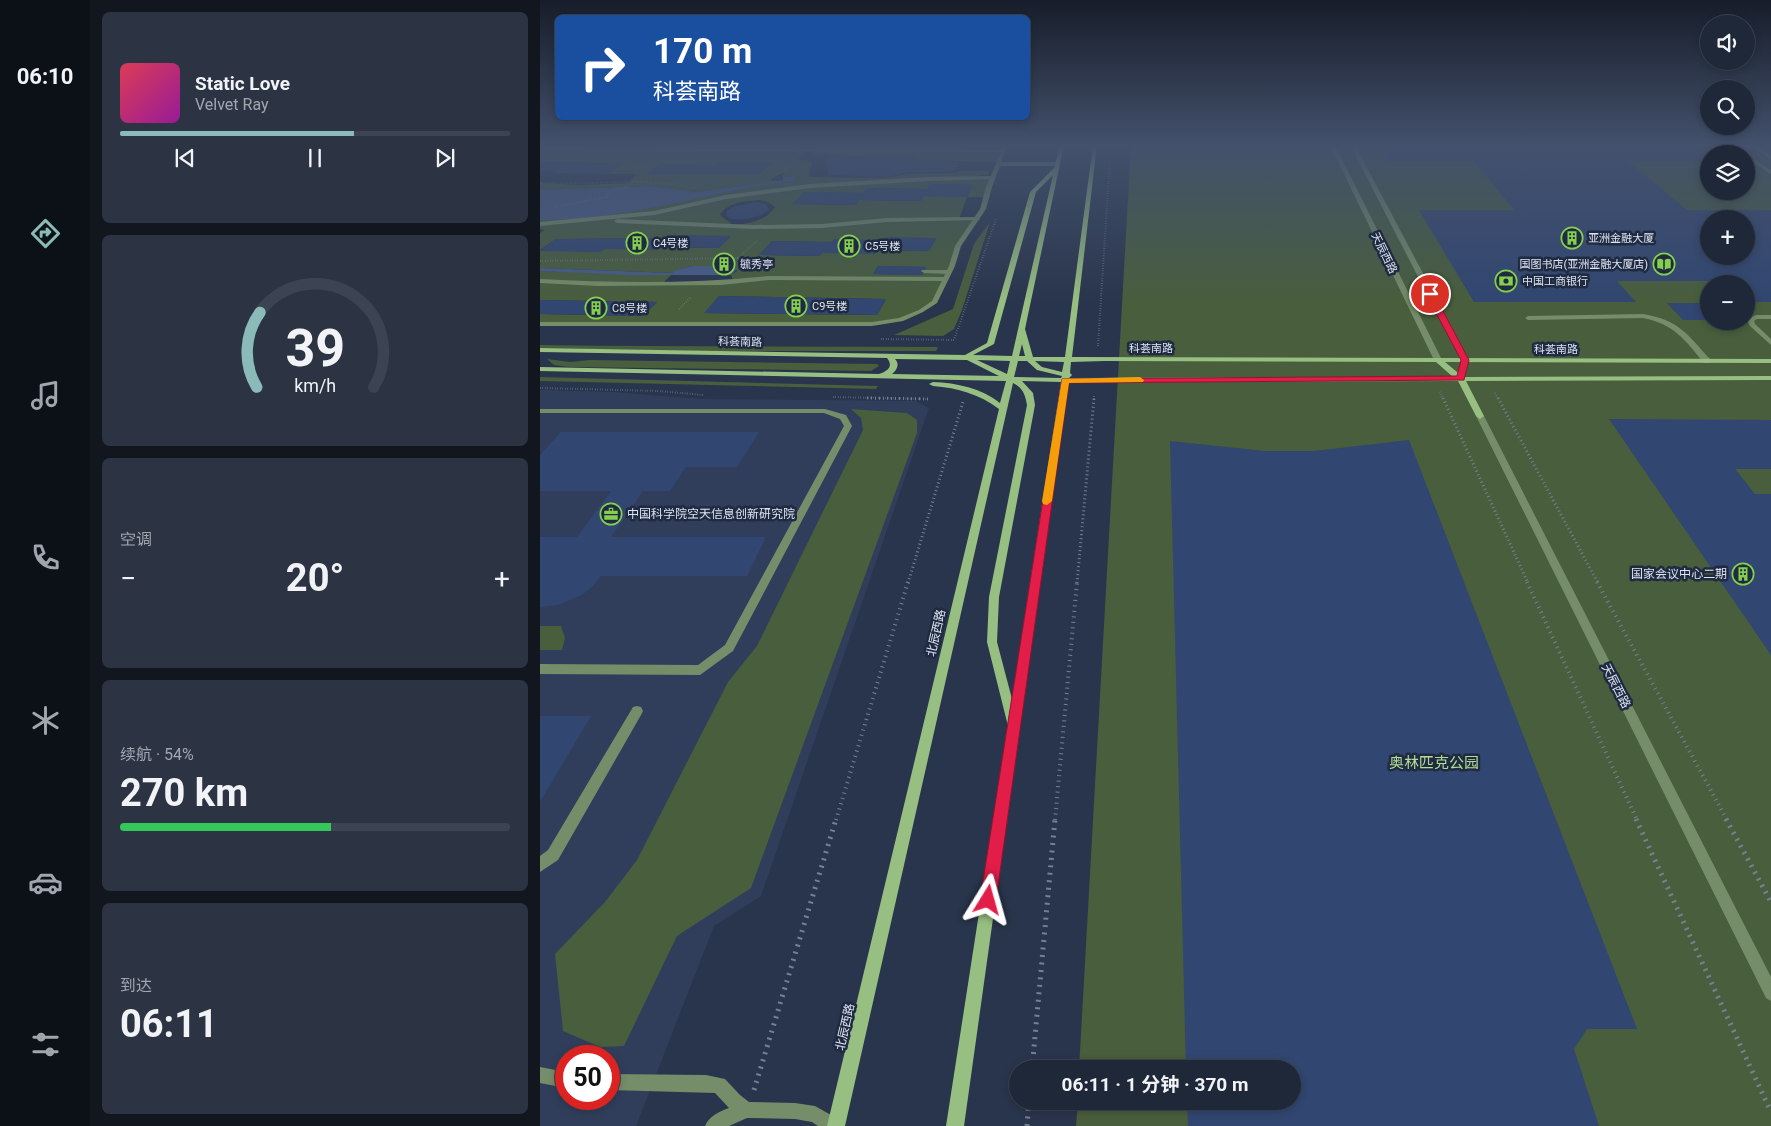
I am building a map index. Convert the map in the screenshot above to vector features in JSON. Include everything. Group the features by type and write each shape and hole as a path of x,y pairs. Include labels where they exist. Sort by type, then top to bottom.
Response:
{"street":[{"path":"540,224 654,213 724,198"},
{"path":"540,324 872,324 901,320 921,312 935,302 958,246 978,219 987,198"},
{"path":"963,357 990,344 1031,198"},
{"name":"北辰西路","path":"835,1126 1050,198"},
{"path":"955,1126 1065,380 1088,198"},
{"name":"天辰西路","path":"1358,198 1438,360 1461,378 1771,993"},
{"name":"天辰西路","path":"1380,198 1465,360"},
{"path":"591,220 651,224 765,227 822,226 887,220 978,219"},
{"path":"924,271 948,272"},
{"path":"540,281 598,284 721,284 769,278 944,279"},
{"path":"1528,318 1643,316 1661,318 1674,325 1707,361"},
{"path":"1771,317 1756,317 1750,320 1752,325 1771,343"},
{"path":"1022,323 1026,350 1030,362 1042,370 1099,380"},
{"name":"科荟南路","path":"540,350 1068,359 1771,362"},
{"path":"879,376 890,372 894,366 894,362 889,356"},
{"path":"963,357 985,365 1021,384 1029,393 1031,405 994,597 992,642 1013,730"},
{"path":"1461,378 1465,360"},
{"path":"540,369 1099,380"},
{"path":"702,373 748,379 947,385 979,394 993,400 1002,408"},
{"path":"1099,380 1095,380 1771,378"},
{"path":"540,411 825,411 843,417 848,426 729,648 700,670 540,669"},
{"path":"540,865 553,855 638,710"},
{"path":"540,1075 555,1078"},
{"path":"620,1082 706,1083 719,1085 734,1101 747,1110"},
{"path":"714,1126 727,1117 747,1110 815,1114 835,1126"}],"path":[{"path":"552,209 557,205 604,198"},
{"path":"1098,352 1107,198"},
{"path":"954,340 999,210"},
{"path":"540,261 738,258 757,242 765,227"},
{"path":"738,258 743,265 743,271"},
{"path":"747,1110 970,378"},
{"path":"540,388 658,391 712,395"},
{"path":"1033,1060 1094,392"},
{"path":"828,397 933,398"},
{"path":"1450,413 1771,1112"},
{"path":"1506,413 1771,902"},
{"path":"1027,1126 1028,1110"}],"shaded area":[{"path":"540,198 699,198 605,216 540,220"},
{"path":"692,266 715,266 713,269 738,268 731,275 630,275 540,271 540,268 673,273 676,270"},
{"path":"540,390 613,392 701,399 916,401 929,408 761,896 714,926 636,1126 540,1126"}],"green space":[{"path":"697,198 799,198 793,204 856,205 859,200 921,201 923,198 967,198 959,219 977,219 967,232 935,302 901,320 872,324 540,324 540,314 643,316 657,302 540,300 540,271 671,275 663,283 734,282 731,275 737,271 735,267 729,267 733,261 719,261 715,266 692,266 677,270 675,273 540,268 540,250 540,233 545,230 540,229 540,220 617,213","holes":["759,200 768,202 775,207 762,219 731,226 731,223 720,214 728,207 738,203","675,235 730,237 719,248 661,247 605,249 600,252 540,250 556,239 672,238","936,239 929,251 878,250 822,253 819,256 759,255 772,241 831,242","878,266 926,267 922,275 873,274","719,296 886,299 877,315 705,313"]},
{"name":"奥林匹克公园","path":"1128,198 1700,198 1700,200 1755,200 1755,198 1771,198 1771,1126 1076,1126 1077,1110 1301,1110 1301,1060 1080,1060"},
{"path":"990,222 962,310 954,329 943,336 894,335 953,309 974,244"},
{"path":"540,345 938,347 936,351 696,351 540,348"},
{"path":"547,359 570,362 589,360 877,364 879,366 871,371 569,367 554,365"},
{"path":"540,377 878,386 876,389 540,381"},
{"path":"851,409 907,413 917,420 917,433 751,888 677,936 624,1046 595,1045 563,1031 555,954 605,902 637,860 728,682 757,646 863,430 861,418"},
{"path":"540,626 561,626 565,638 562,650 540,650"}],"building":[{"path":"799,198 923,198 921,201 859,200 856,205 793,204"},
{"name":"亚洲金融大厦","path":"1504,198 1672,198 1687,210 1700,210 1700,265 1755,265 1755,210 1771,210 1771,302 1755,302 1755,275 1700,275 1700,281 1617,281 1636,302 1474,302 1419,210 1514,210"},
{"path":"756,202 766,204 769,210 761,215 747,219 732,219 726,216 727,211 732,207"},
{"name":"C4号楼","path":"675,235 731,236 719,248 661,247 657,250 605,249 601,252 540,251 556,239 672,238"},
{"name":"C5号楼","path":"888,237 936,238 929,251 878,250 875,254 822,253 819,256 759,255 772,241 831,242 834,239 884,240"},
{"name":"毓秀亭","path":"719,261 733,261 727,269 713,269"},
{"path":"878,266 926,267 922,275 873,274"},
{"name":"C9号楼","path":"719,296 886,299 877,315 704,313"},
{"name":"C8号楼","path":"540,300 657,302 643,316 540,314"},
{"path":"1667,303 1700,303 1700,320 1683,320"},
{"name":"国家会议中心二期","path":"1609,419 1771,420 1771,469 1735,469 1755,494 1771,494 1771,655"},
{"name":"中国科学院空天信息创新研究院","path":"561,432 759,432 737,467 686,467 670,491 643,491 611,537 766,537 747,576 601,576 582,595 558,605 540,607 540,537 577,537 611,491 540,491 540,455"},
{"path":"1409,440 1637,1029 1587,1029 1574,1049 1599,1126 1188,1126 1187,1110 1301,1110 1301,1060 1186,1060 1170,441 1265,451 1314,451"},
{"path":"540,716 591,716 540,802"}],"slow traffic":[{"path":"1047,501 1065,380 1140,380"}],"place":[{"name":"亚洲金融大厦","path":"1572,238"},
{"name":"C4号楼","path":"637,243"},
{"name":"C5号楼","path":"849,246"},
{"name":"毓秀亭","path":"724,264"},
{"name":"国图书店(亚洲金融大厦店)","path":"1664,264"},
{"name":"中国工商银行","path":"1506,281"},
{"name":"C9号楼","path":"796,306"},
{"name":"C8号楼","path":"596,308"},
{"name":"中国科学院空天信息创新研究院","path":"611,514"},
{"name":"国家会议中心二期","path":"1743,574"}],"route":[{"path":"988,900 1065,380 1461,378 1465,360 1430,294"}]}
